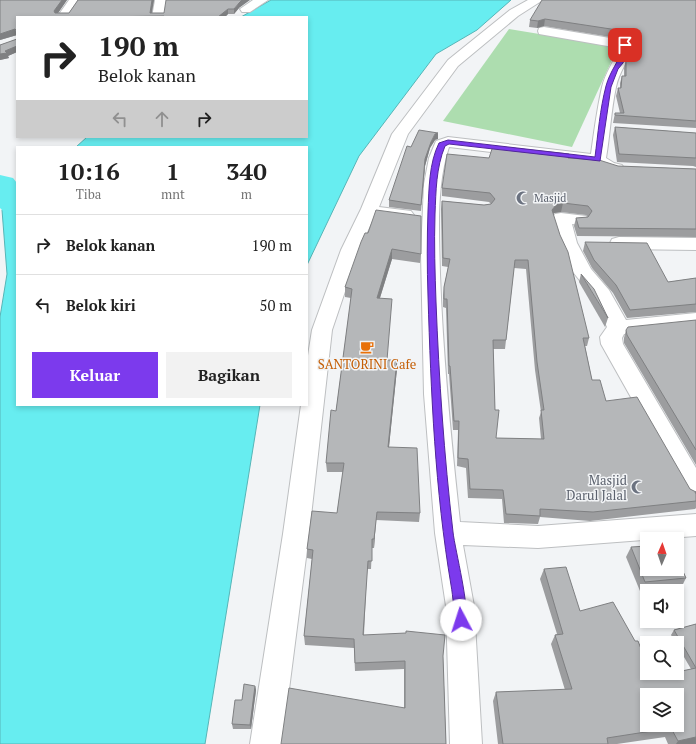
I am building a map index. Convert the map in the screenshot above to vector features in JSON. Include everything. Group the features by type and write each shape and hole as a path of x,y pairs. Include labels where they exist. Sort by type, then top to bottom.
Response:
{"street":[{"path":"64,16 75,0"},
{"path":"158,16 161,0"},
{"path":"246,9 262,0"},
{"path":"266,744 296,534 322,330 350,250 400,134 453,63 514,14 538,0"},
{"path":"544,31 622,44 626,47 620,63 615,68 608,87 603,124 601,128 598,160"},
{"path":"601,128 617,129"},
{"path":"466,744 460,606 448,533 435,386 430,269 437,208 434,169 439,151 444,143 598,160 608,166 630,168"},
{"path":"368,211 393,213 437,208"},
{"path":"580,220 561,218 568,243 583,272 602,294 618,328"},
{"path":"568,243 696,244"},
{"path":"696,320 618,328 611,337 612,344 696,490"},
{"path":"448,533 538,537 696,525"}],"green space":[{"path":"509,29 618,47 572,147 443,121"}],"water":[{"path":"271,0 511,0 477,30 436,54 359,156 308,263 308,146 77,146 86,138 308,138 308,16 243,16"},
{"path":"16,203 16,406 260,406 205,744 0,744 0,317 7,274 2,210"}],"building":[{"path":"0,0 62,0 54,11 55,13 69,13 78,0 152,0 150,13 164,13 166,0 242,0 234,9 228,9 219,16 16,16 16,30 15,29 0,34"},
{"path":"542,0 696,0 696,121 615,115 615,113 624,113 618,88 621,88 622,76 626,76 626,60 636,39 630,33 624,31 545,19 538,21 530,20"},
{"path":"16,39 16,46 5,51 7,53 0,54 0,45"},
{"path":"615,127 696,133 696,158 619,154"},
{"path":"419,130 438,133 435,134 431,142 425,159 421,205 389,200 407,146 411,147"},
{"path":"493,146 569,154 568,158 599,160 618,166 696,169 696,229 579,228 576,218 588,217 592,211 588,206 563,203 556,205 552,210 560,235 568,252 589,338 583,338 592,380 600,380 606,401 637,397 690,489 696,492 696,501 593,512 540,509 540,516 506,514 503,490 470,489 468,459 458,458 459,421 454,421 449,366 447,299 444,299 444,287 450,259 443,258 442,201 484,205 491,204 495,199 490,193 442,188 447,154 489,158","holes":["515,260 528,260 537,362 544,410 541,410 544,439 496,438 499,410 495,410 493,340 506,340"]},
{"path":"376,210 421,216 421,254 392,249 377,298 392,299 387,360 397,360 388,447 417,448 420,513 377,512 374,539 372,539 372,561 368,561 363,635 406,633 406,631 445,635 443,656 446,744 281,744 289,688 405,708 405,661 355,663 354,639 304,636 313,550 307,549 312,511 337,513 344,463 326,463 331,410 336,411 352,289 345,287 361,242 365,233 368,233"},
{"path":"585,242 647,243 668,282 696,278 696,304 630,310 616,285 594,260"},
{"path":"581,274 594,289 608,318"},
{"path":"696,320 696,450 627,335 626,330 628,327"},
{"path":"640,546 640,570 631,547"},
{"path":"566,567 580,611 613,602 635,641 638,641 640,646 640,680 684,680 684,671 696,668 696,737 678,741 673,732 684,732 684,688 640,688 640,732 645,732 607,738 608,744 503,744 496,692 572,689 555,635 563,634 544,569"},
{"path":"684,574 686,578 645,582 643,576 684,576"},
{"path":"696,624 696,668 684,647 684,636 677,636 674,630"},
{"path":"244,684 255,686 250,725 232,724 235,700 242,700"}],"waterway":[{"path":"0,186 16,203"}],"place":[{"name":"Masjid","path":"523,198"},
{"name":"SANTORINI Cafe","path":"367,347"},
{"name":"Masjid Darul Jalal","path":"638,487"}],"route":[{"path":"461,620 448,533 435,394 430,253 432,184 437,158 442,144 448,142 598,160 597,157 608,87 615,68 620,63 624,54 626,47 625,45"}]}
